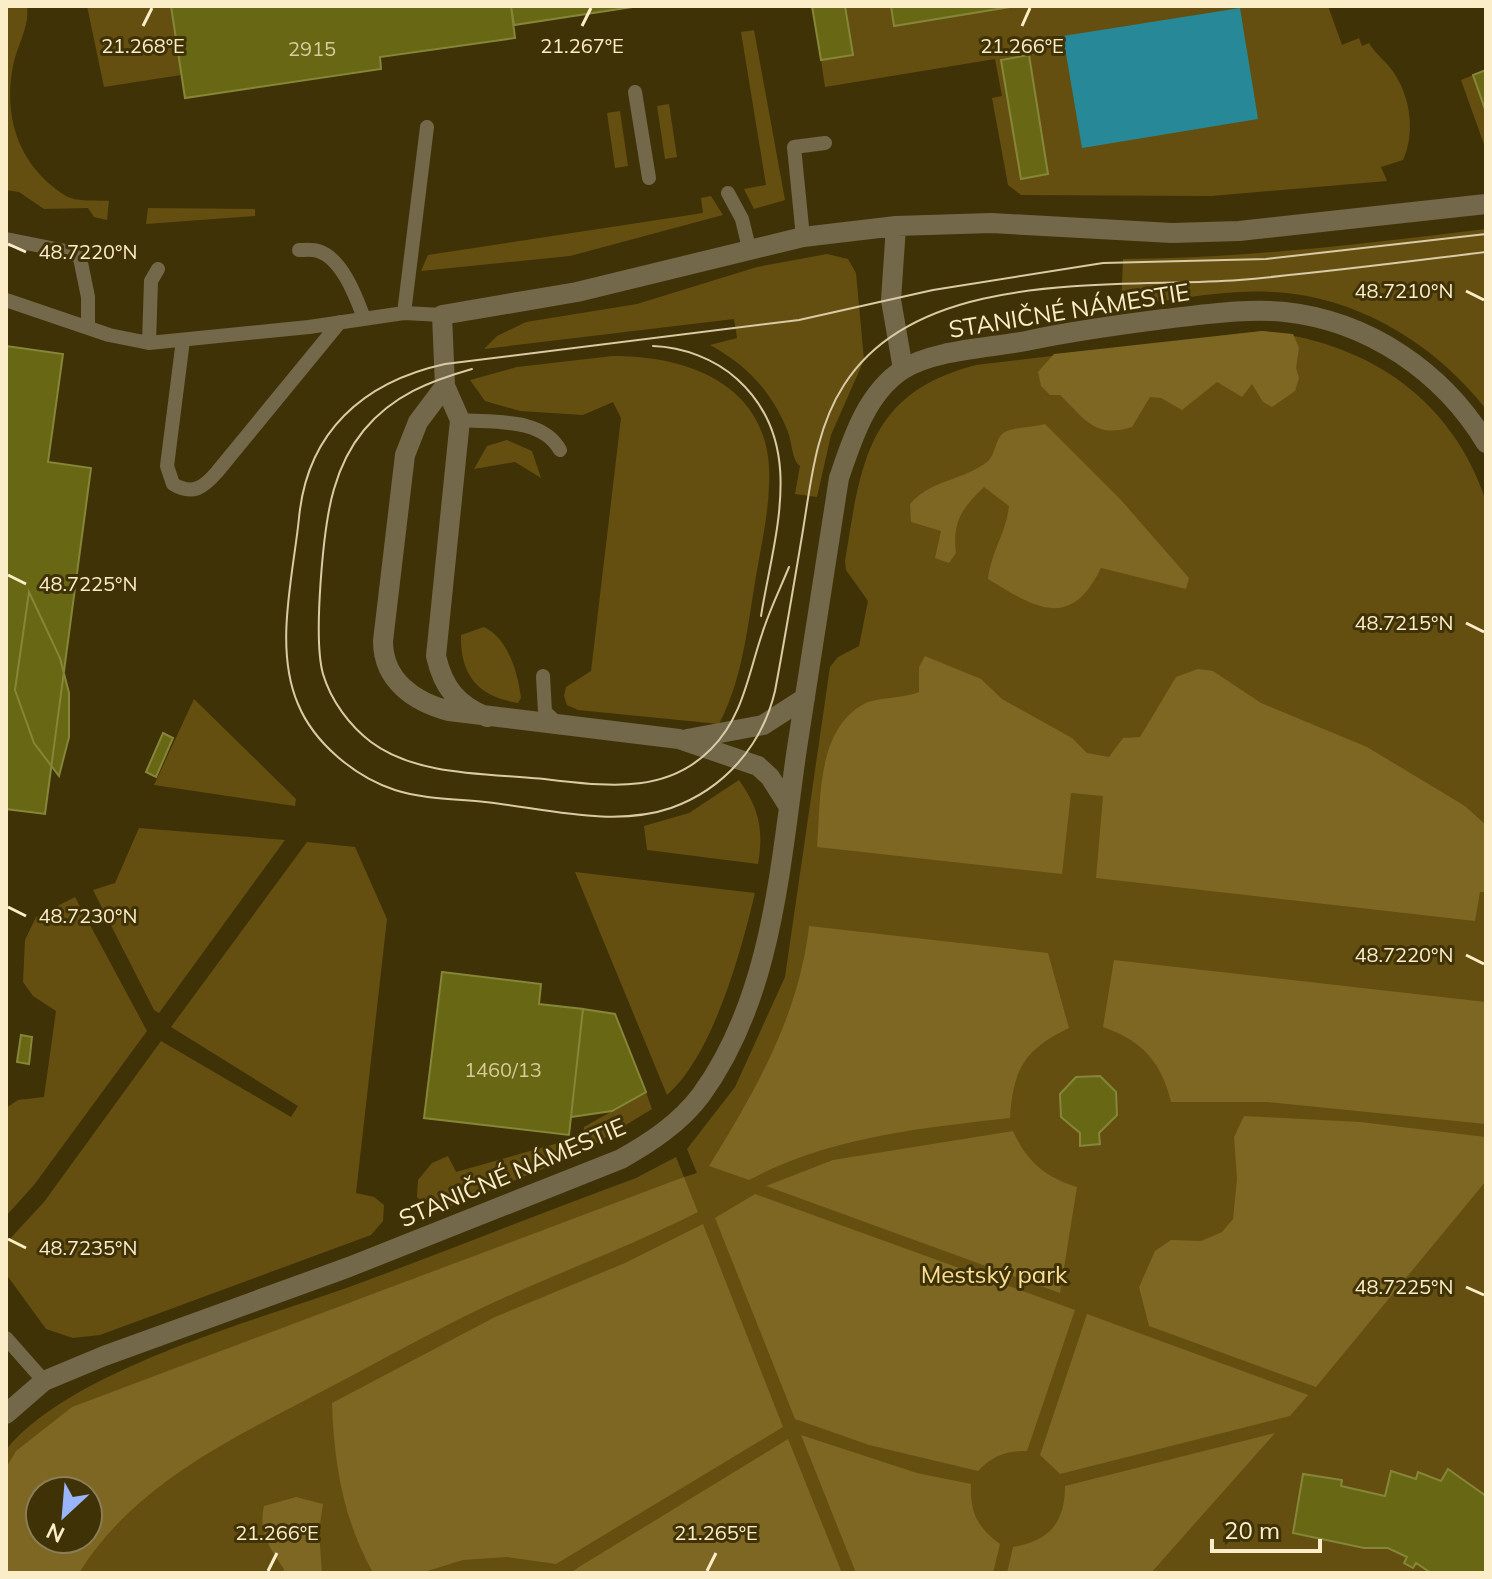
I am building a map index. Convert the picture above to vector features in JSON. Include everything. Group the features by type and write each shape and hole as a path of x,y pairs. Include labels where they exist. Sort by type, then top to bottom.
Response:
{"street":[{"path":"487,717 462,705 451,692 436,656 460,420 445,386 442,315 654,275 749,248 803,237 896,226 991,223 1172,233 1239,231 1486,204"},
{"path":"896,226 891,300 903,369"},
{"name":"STANIČNÉ NÁMESTIE","path":"44,1381 542,1192 621,1159 649,1143 700,1096 743,1017 763,954 789,807 839,478 861,420 889,381 903,369 929,359 1082,329 1210,314 1284,312 1358,331 1410,360 1456,402 1486,443"},
{"path":"445,386 418,422 405,455 383,653 385,664 400,686 420,702 487,717 679,739 758,766 770,777 789,807"},
{"path":"679,739 763,725 805,698"},
{"path":"6,1414 44,1381"}],"lane":[{"path":"635,92 649,178"},
{"path":"404,313 414,256 427,127"},
{"path":"803,237 794,147 825,143"},
{"path":"728,193 742,219 749,248"},
{"path":"6,239 71,252 80,258 88,297 88,326"},
{"path":"299,250 319,251 331,259 352,288 364,318"},
{"path":"149,343 149,297 151,281 158,269"},
{"path":"6,300 109,335 149,343 404,313 442,315"},
{"path":"183,340 167,466 173,484 195,490 211,480 340,322"},
{"path":"460,420 532,427 549,435 560,450"},
{"path":"543,676 545,712 560,726"},
{"path":"6,1338 44,1381"}],"green space":[{"path":"6,6 27,6 27,21 10,85 10,104 18,140 36,171 66,196 109,201 107,220 94,217 88,208 44,209 19,192 6,190"},
{"path":"87,6 171,6 181,75 104,87"},
{"path":"845,6 1328,6 1342,45 1359,38 1362,46 1369,43 1400,83 1409,116 1407,150 1403,160 1381,167 1387,181 1211,196 1021,195 1008,185 992,98 1002,96 995,59 825,87 821,60 853,54"},
{"path":"754,30 785,200 754,209 744,189 766,185 741,32"},
{"path":"1473,75 1486,112 1486,150 1461,80"},
{"path":"669,104 677,157 665,159 657,106"},
{"path":"620,111 628,166 615,168 607,113"},
{"path":"711,196 723,215 570,256 421,271 428,255 703,213 701,198"},
{"path":"148,208 255,209 255,216 146,224"},
{"path":"1486,229 1486,409 1466,385 1418,344 1364,314 1335,303 1304,296 1254,292 1121,307 1123,259 1260,253"},
{"path":"827,254 848,259 856,273 864,360 831,435 817,497 795,494 800,466 775,405 747,371 710,345 737,338 734,319 484,349 497,336 526,322 637,304 757,267"},
{"name":"Mestský park","path":"1262,331 1300,337 1370,362 1401,382 1428,405 1471,465 1486,501 1486,1573 6,1573 6,1450 35,1421 73,1396 167,1351 352,1286 636,1178 676,1157 684,1177 697,1173 687,1149 735,1087 785,977 830,667 838,657 859,646 868,601 846,570 845,561 865,464 876,437 891,414 912,394 940,377 976,365"},
{"path":"613,356 673,363 700,372 724,385 744,402 759,425 767,453 767,510 738,673 719,724 578,710 567,705 564,696 566,687 591,671 621,418 613,402 583,415 520,411 485,401 470,380 517,367"},
{"path":"507,440 532,451 541,478 515,462 474,469 487,446"},
{"path":"484,627 500,640 511,658 520,689 518,703 482,689 468,673 461,635"},
{"path":"194,699 296,799 295,806 154,785"},
{"path":"739,780 758,820 758,864 647,850 644,826 689,813"},
{"path":"139,828 285,840 159,1013 154,1010 93,890 115,883"},
{"path":"307,842 355,847 387,919 356,1193 374,1197 384,1205 383,1221 371,1235 100,1335 73,1338 46,1329 6,1274 6,1243 44,1202 161,1041 291,1117 298,1106 171,1027"},
{"path":"575,872 755,893 733,972 711,1029 698,1055 667,1095"},
{"path":"75,897 147,1031 34,1185 6,1216 6,1108 18,1100 44,1097 56,1011 33,996 23,982 25,940 36,917"},
{"path":"646,1092 652,1109 575,1156 444,1209 430,1209 417,1197 418,1180 432,1163 448,1156 456,1172 583,1136 584,1127"}],"shaded area":[{"path":"1262,331 1293,334 1299,348 1296,368 1299,378 1295,391 1272,407 1263,402 1252,384 1242,397 1217,382 1182,410 1161,398 1150,397 1132,427 1109,430 1084,419 1060,395 1050,395 1041,386 1038,372 1054,354"},
{"path":"1045,424 1121,500 1189,578 1186,589 1101,568 1077,601 1064,607 1050,608 1021,598 988,579 1009,506 984,487 960,516 956,553 949,563 935,558 941,531 911,522 910,504 937,485 987,462 1003,433"},
{"path":"925,656 981,679 1002,699 1072,738 1087,753 1109,757 1123,738 1140,737 1176,677 1198,669 1213,671 1261,703 1367,747 1465,806 1486,825 1486,892 1480,892 1475,921 1096,878 1103,796 1071,793 1062,874 817,847 824,768 837,731 848,716 864,704 919,692 919,667"},
{"path":"809,926 1048,953 1069,1028 1042,1044 1024,1062 1014,1086 1010,1118 909,1131 843,1144 780,1165 749,1180 709,1166 773,1051 796,990"},
{"path":"1114,960 1486,1002 1486,1124 1267,1102 1171,1102 1162,1075 1148,1054 1129,1039 1103,1027"},
{"path":"1244,1116 1360,1122 1486,1137 1486,1181 1316,1387 1149,1326 1139,1287 1155,1251 1171,1240 1201,1241 1222,1232 1233,1219 1237,1179 1234,1137"},
{"path":"1013,1131 1038,1167 1077,1187 1060,1293 766,1186 833,1160"},
{"path":"684,1177 698,1212 465,1316 218,1447 155,1490 104,1539 104,1475 24,1475 24,1555 92,1555 79,1573 6,1573 6,1468 16,1451 72,1407"},
{"path":"755,1194 1075,1310 1027,1451 1000,1455 978,1471 869,1445 795,1419 715,1218"},
{"path":"703,1224 783,1427 556,1564 507,1557 463,1560 421,1573 373,1573 347,1512 335,1448 332,1403 495,1317 625,1263"},
{"path":"1087,1314 1308,1395 1290,1416 1060,1474 1040,1455"},
{"path":"1275,1433 1151,1573 1007,1573 1013,1547 1045,1535 1058,1520 1065,1486"},
{"path":"801,1435 917,1473 971,1484 976,1518 1000,1544 993,1573 856,1573"},
{"path":"788,1439 842,1573 570,1573 579,1567"},
{"path":"296,1497 323,1504 319,1531 322,1573 283,1573 284,1569 266,1539 264,1506"}],"water":[{"path":"1240,8 1258,119 1082,148 1063,36"}],"building":[{"path":"171,6 511,6 515,38 380,57 381,69 185,98"},
{"path":"511,6 639,6 514,25"},
{"path":"812,6 845,6 853,55 821,60"},
{"path":"891,6 1016,6 894,26"},
{"path":"1029,55 1048,174 1021,179 1001,60"},
{"path":"1486,70 1486,112 1473,75"},
{"path":"6,346 63,354 48,462 91,468 45,814 6,809"},
{"path":"29,592 60,658 69,693 69,737 59,776 34,743 15,690"},
{"path":"163,733 173,738 156,777 146,772"},
{"path":"442,972 541,984 539,1004 583,1009 569,1135 424,1118"},
{"path":"583,1009 615,1014 646,1092 612,1111 571,1117"},
{"path":"21,1035 32,1037 29,1064 17,1062"},
{"path":"1100,1076 1116,1092 1117,1115 1099,1133 1100,1144 1080,1146 1080,1133 1061,1117 1060,1094 1076,1077"},
{"path":"1448,1469 1486,1496 1486,1573 1431,1573 1416,1563 1413,1568 1404,1563 1407,1557 1388,1548 1364,1548 1293,1533 1303,1474 1342,1480 1341,1486 1385,1496 1391,1471 1416,1479 1418,1472 1441,1481"}],"tram line":[{"path":"1486,234 1266,259 1103,263 933,290 799,320 445,364 416,372 365,398 344,416 327,436 304,487 286,636 287,660 298,704 314,732 338,757 365,777 395,790 428,797 578,815 626,816 671,808 690,800 724,777 761,730 775,691 821,437 844,385 878,347 920,320 970,302 1024,291 1239,280 1486,252"},
{"path":"653,346 698,355 728,372 759,404 773,432 779,461 778,522 761,616"},
{"path":"472,369 413,391 375,418 354,443 342,466 330,506 321,582 319,635 323,674 336,703 349,721 371,742 390,754 458,772 595,784 636,784 676,774 711,749 722,737 738,709 768,617 789,567"}]}
